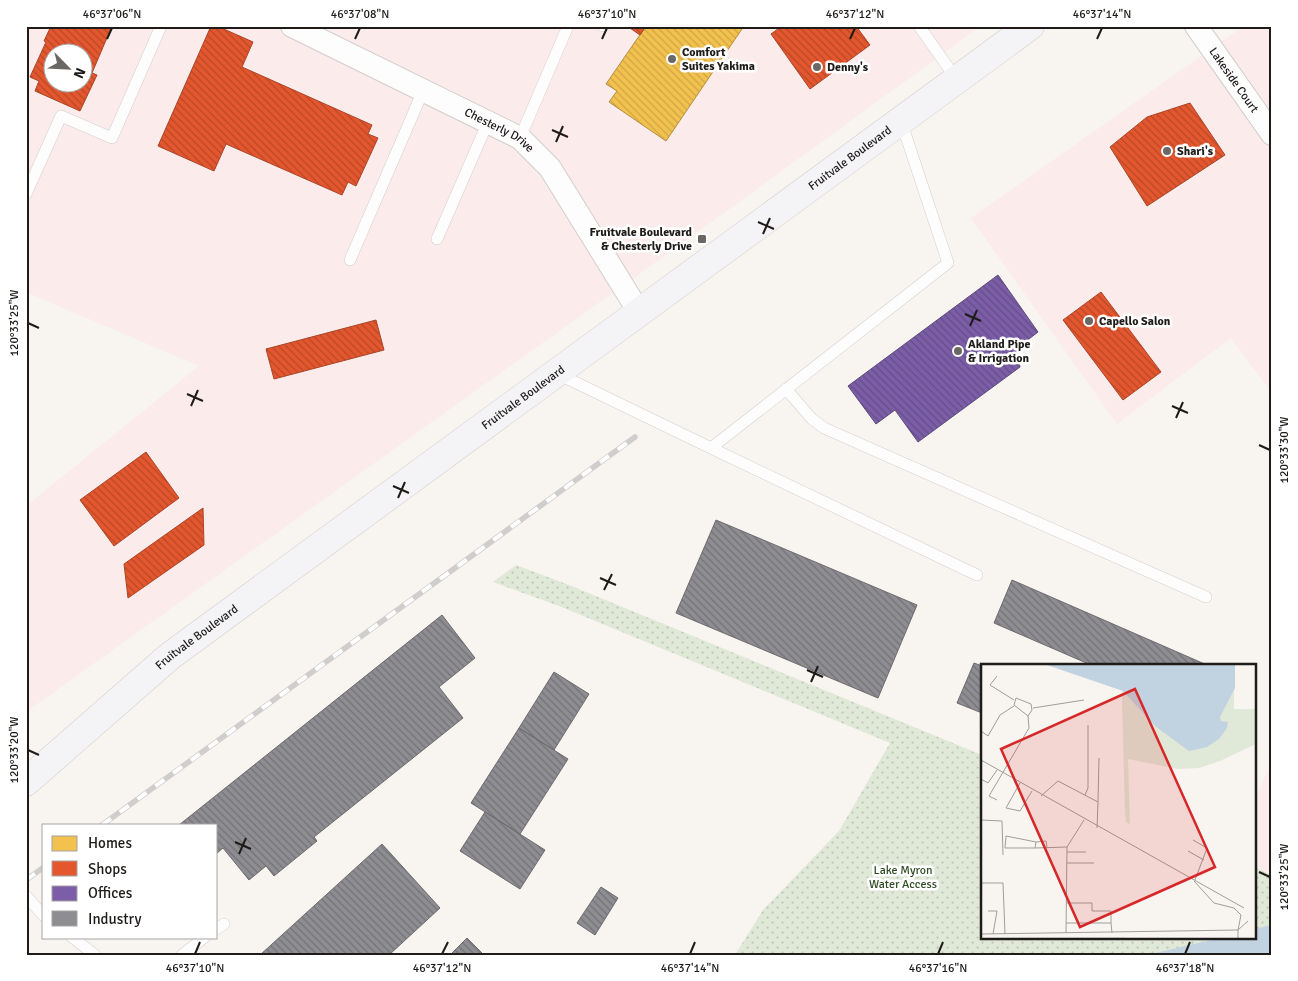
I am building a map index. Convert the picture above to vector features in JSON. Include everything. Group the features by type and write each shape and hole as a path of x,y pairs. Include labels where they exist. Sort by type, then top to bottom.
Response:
{"main road":[{"name":"Fruitvale Boulevard","path":"26,782 170,656 1030,26"}],"street":[{"name":"Chesterly Drive","path":"292,26 520,138 550,168 639,312"},
{"name":"Lakeside Court","path":"1196,26 1272,134"}],"lane":[{"path":"26,194 61,116 112,138 161,26"},
{"path":"520,138 568,26"},
{"path":"919,26 957,80"},
{"path":"350,260 423,91"},
{"path":"711,448 948,263 901,121"},
{"path":"437,239 488,122"},
{"path":"556,373 977,574"},
{"path":"786,389 812,419 824,428 1206,597"},
{"path":"26,896 42,914"},
{"path":"73,938 95,955"},
{"path":"182,955 204,938"}],"shaded area":[{"path":"26,26 981,26 677,247 26,712 26,506 199,366 26,292"},
{"path":"1244,26 1272,26 1272,393 1231,338 1117,424 971,218"},
{"path":"1272,762 1272,889 1256,882 1256,796"}],"green space":[{"name":"Lake Myron Water Access","path":"516,565 981,755 981,938 1256,938 1256,868 1272,875 1272,955 735,955 763,910 839,831 890,743 559,606 493,582"}],"water":[{"path":"1272,925 1272,955 1147,955 1220,938 1256,938 1256,929"}],"building: Homes":[{"name":"Comfort Suites Yakima","path":"646,26 744,26 666,141 609,102 617,91 606,84"}],"building: Shops":[{"path":"51,26 112,26 92,73 92,42 44,41"},
{"path":"211,26 217,26 253,42 242,67 372,125 368,134 378,138 356,186 348,182 342,195 226,144 214,171 158,146"},
{"path":"627,26 646,26 640,35"},
{"name":"Denny's","path":"782,26 856,26 870,45 810,89 771,34"},
{"path":"42,51 42,92 89,92 80,111 35,91 39,81 30,77"},
{"path":"92,73 97,75 92,86"},
{"name":"Shari's","path":"1190,103 1225,155 1147,206 1110,147 1147,117"},
{"path":"1101,292 1161,372 1123,400 1063,320"},
{"path":"376,320 384,350 274,379 266,349"},
{"path":"146,452 179,498 114,546 80,500"},
{"path":"203,508 204,545 128,598 124,564"}],"building: Offices":[{"path":"998,275 1038,332 1016,349 1020,367 918,442 895,410 876,424 848,386"}],"building: Industry":[{"path":"716,520 917,605 878,698 676,613"},
{"path":"1012,580 1205,664 1089,664 994,623"},
{"path":"442,615 475,658 439,687 463,718 314,837 317,841 274,876 266,866 249,880 223,848 218,852 218,824 180,824"},
{"path":"974,663 981,666 981,713 957,703"},
{"path":"554,672 589,694 554,750 519,728"},
{"path":"519,728 568,759 520,834 471,803"},
{"path":"485,812 545,850 520,889 460,851"},
{"path":"382,844 440,908 389,955 260,955"},
{"path":"601,887 618,898 595,935 577,923"},
{"path":"467,938 484,955 450,955"}],"railway":[{"path":"103,824 635,437"},
{"path":"26,880 42,868"}],"place":[{"name":"Comfort Suites Yakima","path":"672,59"},
{"name":"Denny's","path":"817,67"},
{"name":"Shari's","path":"1167,151"},
{"name":"Fruitvale Boulevard & Chesterly Drive","path":"702,239"},
{"name":"Capello Salon","path":"1089,321"},
{"name":"Akland Pipe & Irrigation","path":"958,351"}]}
